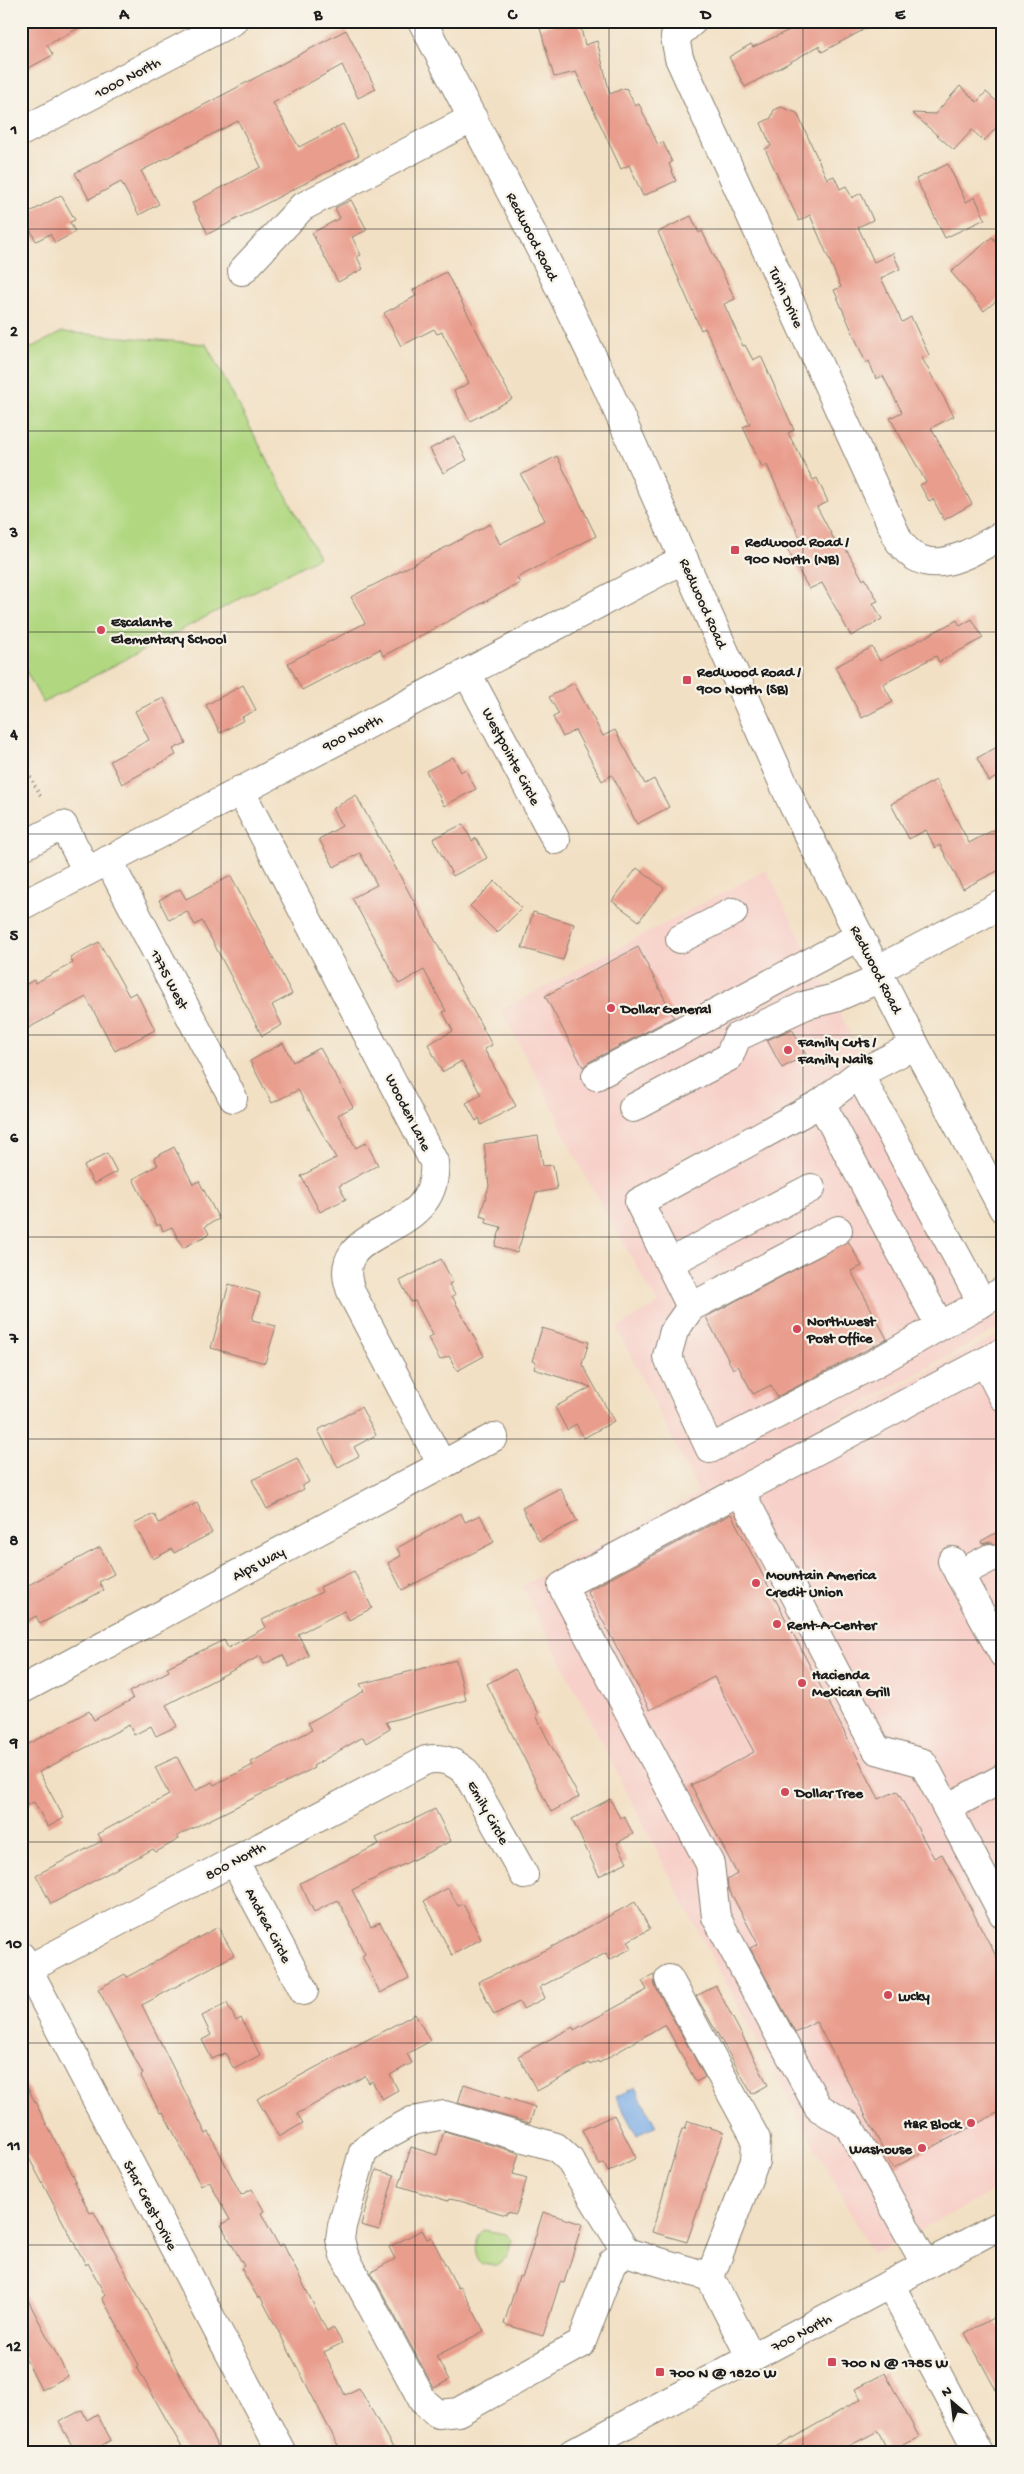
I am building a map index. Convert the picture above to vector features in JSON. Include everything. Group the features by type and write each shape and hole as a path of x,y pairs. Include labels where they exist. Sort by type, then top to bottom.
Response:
{"street":[{"name":"1000 North","path":"21,132 233,21"},
{"name":"Redwood Road","path":"422,21 551,271 684,559 793,805 915,1045 1003,1209"},
{"name":"Turin Drive","path":"694,21 675,37 681,63 894,532 912,556 931,562 953,560 1003,535"},
{"path":"242,272 302,207 472,118"},
{"name":"900 North","path":"21,906 684,559"},
{"name":"Westpointe Circle","path":"467,673 556,840"},
{"name":"Wooden Lane","path":"240,790 434,1162 433,1186 421,1208 360,1245 348,1264 347,1275 353,1296 442,1465"},
{"name":"1775 West","path":"21,847 63,825 98,866 233,1098"},
{"path":"633,1108 728,1058 737,1037 806,1005 835,998 877,969 1003,904"},
{"path":"680,940 733,912"},
{"path":"596,1076 860,936"},
{"path":"691,1307 639,1202 821,1103 859,1074 915,1045"},
{"path":"838,1230 691,1307 674,1332 666,1356 710,1449 874,1364 993,1297 859,1074"},
{"path":"821,1103 940,1326"},
{"path":"669,1263 811,1188"},
{"path":"926,2265 849,2126 818,2107 716,1917 710,1864 562,1586 994,1357 1003,1396"},
{"name":"Alps Way","path":"21,1690 494,1437"},
{"path":"740,1491 877,1750 923,1763 1003,1914"},
{"path":"990,1558 956,1567 1003,1654"},
{"name":"800 North","path":"25,1963 234,1860 416,1763 435,1758 444,1759"},
{"name":"Emily Circle","path":"444,1759 456,1763 466,1772 524,1875"},
{"path":"947,1808 1003,1778"},
{"name":"Andrea Circle","path":"234,1860 304,1991"},
{"name":"Star Crest Drive","path":"25,1963 282,2453"},
{"path":"669,1979 756,2140 755,2161 710,2276"},
{"path":"626,2252 612,2262 582,2344 458,2412 438,2414 423,2401 344,2255 340,2239 363,2152 380,2139 412,2120 444,2115 556,2147 569,2159 626,2252 710,2276 751,2358"},
{"name":"700 North","path":"572,2453 1003,2224"},
{"path":"890,2284 979,2453"}],"path":[{"path":"21,719 27,729 21,732"},
{"path":"21,759 41,797"}],"shaded area":[{"path":"766,870 1001,1327 739,1472 1003,1332 1003,2186 873,2255 700,1935 522,1586 699,1493 617,1328 658,1304 587,1179 560,1127 556,1113 501,1010"}],"green space":[{"name":"Escalante Elementary School","path":"62,332 206,344 319,557 43,703 21,662 21,353"},
{"path":"483,2230 506,2234 512,2240 507,2257 495,2266 482,2264 477,2256 475,2247 477,2237"}],"water":[{"path":"635,2087 656,2126 637,2136 616,2097"}],"building":[{"path":"21,21 92,21 47,45 53,55 21,72"},
{"path":"566,21 579,21 585,45 597,41 610,94 624,88 627,89 635,106 639,104 658,145 663,142 672,162 669,164 676,181 643,196 629,165 621,169 576,72 554,77 540,28"},
{"path":"809,21 880,21 822,52 819,46 745,87 729,57 751,44 753,47"},
{"path":"346,30 376,89 358,98 342,65 273,103 299,147 343,124 359,155 208,234 192,203 261,167 238,121 141,171 159,204 139,215 121,182 89,199 75,173"},
{"path":"960,86 977,102 986,92 1003,107 1003,120 984,141 972,130 954,150 912,113 935,114"},
{"path":"781,107 797,113 827,179 834,176 840,189 846,186 852,198 861,193 873,220 858,227 874,262 893,253 900,269 881,278 902,322 911,317 929,355 922,358 954,416 931,428 972,504 944,520 933,499 929,501 920,485 926,482 890,418 902,412 883,376 876,379 869,361 866,363 834,290 841,287 810,215 799,221 765,149 771,146 761,123 771,118 774,110"},
{"path":"948,164 966,202 975,197 985,219 945,238 916,179"},
{"path":"61,195 75,220 70,222 75,232 55,243 50,234 36,241 23,216"},
{"path":"351,200 367,230 352,237 361,255 357,257 363,269 338,282 312,233 340,218 335,208"},
{"path":"691,216 699,233 702,231 735,299 724,304 743,346 745,345 753,360 761,356 794,430 788,433 813,480 817,478 828,502 817,507 837,545 842,542 863,580 865,578 878,601 873,603 882,619 851,636 822,583 809,589 787,549 801,540 767,465 762,467 743,427 750,424 705,328 701,330 658,232"},
{"path":"992,237 1003,250 1003,295 984,311 951,272"},
{"path":"446,272 512,399 470,421 454,391 469,383 442,332 437,334 434,329 401,346 384,313 416,296 413,290"},
{"path":"454,436 467,460 443,473 430,449"},
{"path":"557,456 596,536 517,578 520,583 383,656 380,649 302,690 288,663 365,623 351,597 490,524 500,544 545,520 521,475"},
{"path":"972,619 983,638 939,662 936,656 883,684 893,702 862,718 835,667 872,647 880,661 957,620 960,626"},
{"path":"574,683 603,736 615,730 645,784 654,779 669,807 637,824 612,775 602,781 575,730 563,737 553,717 559,714 549,697"},
{"path":"243,685 256,710 242,717 244,720 220,733 206,705"},
{"path":"164,698 186,743 173,749 176,755 122,784 110,761 149,740 135,711"},
{"path":"997,747 1003,758 1003,774 989,781 977,758"},
{"path":"453,757 461,772 465,769 476,789 444,806 426,771"},
{"path":"936,780 969,843 1003,825 1003,868 963,889 940,845 935,848 926,830 909,839 891,804"},
{"path":"356,795 492,1045 484,1049 516,1106 481,1125 480,1118 476,1121 466,1103 481,1095 462,1061 442,1072 428,1044 453,1031 443,1012 446,1011 424,970 399,984 352,898 377,885 360,853 334,867 319,839 342,826 332,809"},
{"path":"463,824 472,841 476,838 487,858 453,876 433,839"},
{"path":"637,868 664,888 639,921 612,901"},
{"path":"231,876 292,994 272,1005 282,1025 262,1036 202,921 195,925 187,911 169,920 159,900 180,889 186,899"},
{"path":"495,881 522,908 497,933 470,906"},
{"path":"533,912 574,924 563,960 522,948"},
{"path":"99,942 129,996 136,992 155,1030 115,1051 86,997 21,1032 21,987 34,980 35,983 73,963 70,957"},
{"name":"Dollar General","path":"638,947 674,1017 583,1067 545,996"},
{"name":"Family Cuts / Family Nails","path":"792,1029 806,1055 782,1068 767,1040"},
{"path":"283,1043 293,1062 320,1048 353,1107 338,1115 356,1148 366,1142 378,1165 339,1186 346,1199 320,1212 301,1176 336,1158 298,1090 272,1103 250,1061"},
{"path":"538,1136 543,1166 553,1165 557,1189 536,1193 517,1253 495,1246 501,1227 486,1223 487,1218 480,1216 489,1186 484,1144"},
{"path":"174,1147 193,1184 199,1181 219,1219 205,1226 209,1234 183,1248 172,1227 163,1231 160,1224 157,1226 133,1179 158,1165 154,1158"},
{"path":"107,1153 117,1172 94,1184 84,1166"},
{"name":"Northwest Post Office","path":"848,1241 862,1266 851,1271 887,1339 777,1397 771,1385 753,1394 738,1366 733,1369 706,1317"},
{"path":"441,1259 453,1282 449,1284 455,1295 452,1296 484,1356 457,1371 449,1356 440,1360 428,1338 433,1335 415,1301 411,1302 400,1281"},
{"path":"229,1284 260,1293 252,1320 276,1326 265,1363 211,1348"},
{"path":"542,1328 589,1342 582,1364 614,1421 584,1438 576,1424 567,1430 555,1407 591,1387 534,1369 536,1362 532,1361"},
{"path":"361,1407 376,1435 354,1447 359,1456 338,1467 318,1430"},
{"path":"297,1458 309,1482 302,1486 304,1489 267,1509 252,1480"},
{"path":"560,1488 577,1521 539,1541 522,1508"},
{"path":"197,1503 212,1533 174,1553 172,1549 153,1559 134,1524 154,1514 159,1523"},
{"path":"461,1513 465,1522 480,1515 494,1542 402,1590 388,1563 401,1556 397,1548"},
{"path":"731,1514 879,1799 897,1791 934,1858 942,1854 1003,1969 1003,2110 893,2168 816,2021 795,2032 750,1948 758,1944 728,1888 727,1880 737,1874 691,1785 754,1752 714,1677 650,1710 587,1591"},
{"path":"1003,1529 1003,1549 991,1542 982,1544 981,1541"},
{"path":"100,1547 114,1574 99,1582 104,1590 40,1624 36,1616 21,1625 21,1589"},
{"path":"354,1571 372,1608 349,1620 344,1611 298,1634 309,1656 289,1667 283,1655 264,1664 260,1656 166,1705 177,1726 156,1736 151,1726 134,1735 129,1725 39,1772 64,1818 48,1827 34,1802 21,1808 21,1740 25,1746 89,1711 94,1720 133,1699 129,1692 169,1671 167,1667 224,1640 228,1648 266,1627 262,1620 322,1592 320,1587"},
{"path":"456,1660 466,1700 386,1722 390,1729 366,1743 363,1737 313,1766 314,1768 177,1836 179,1839 156,1852 153,1849 51,1904 36,1875 102,1841 98,1834 169,1795 155,1767 177,1757 195,1791 212,1782 214,1785 253,1765 251,1762 312,1730 308,1723 364,1691 360,1684"},
{"path":"515,1669 539,1714 536,1715 546,1736 579,1797 551,1812 487,1684"},
{"path":"610,1799 620,1818 624,1816 633,1834 617,1843 627,1862 599,1876 572,1819"},
{"path":"435,1809 451,1841 352,1890 371,1927 380,1922 409,1978 380,1993 362,1956 365,1954 338,1900 314,1912 300,1883 379,1844 376,1838"},
{"path":"448,1888 458,1906 463,1904 481,1939 452,1955 424,1901"},
{"path":"635,1902 650,1929 628,1941 632,1948 609,1960 606,1953 540,1987 545,1998 523,2009 519,2002 494,2015 478,1982 546,1950"},
{"path":"218,1927 234,1955 142,2005 206,2134 209,2132 241,2195 252,2189 264,2211 261,2213 279,2246 283,2244 327,2331 333,2327 342,2343 324,2352 345,2395 359,2388 396,2453 342,2453 260,2296 258,2298 241,2268 244,2266 221,2225 230,2220 209,2181 201,2186 163,2112 160,2113 141,2076 143,2074 98,1989 125,1974 127,1977"},
{"path":"654,1975 655,1986 705,2077 696,2082 665,2024 599,2063 598,2061 590,2065 589,2063 537,2091 518,2056 573,2027 574,2030 647,1990 642,1981"},
{"path":"716,1986 768,2085 752,2094 696,1996"},
{"path":"227,2003 236,2021 241,2018 260,2055 234,2069 225,2053 212,2059 202,2040 211,2035 202,2016"},
{"path":"415,2014 430,2041 407,2054 412,2063 390,2075 398,2090 382,2099 372,2081 369,2083 365,2076 297,2114 303,2123 279,2137 257,2099"},
{"path":"21,2075 76,2181 74,2182 90,2213 94,2212 221,2453 185,2453 137,2367 139,2365 102,2298 105,2295 88,2263 86,2265 21,2143"},
{"path":"464,2084 535,2107 530,2123 458,2103"},
{"path":"614,2115 636,2158 608,2172 604,2163 600,2165 582,2130"},
{"path":"688,2121 724,2132 687,2242 652,2232 682,2129 685,2129"},
{"path":"444,2131 519,2153 513,2174 527,2178 516,2214 507,2212 506,2215 460,2201 449,2199 448,2201 399,2186 411,2147 437,2155"},
{"path":"376,2170 394,2175 379,2230 361,2225"},
{"path":"543,2212 582,2224 564,2283 560,2282 543,2336 504,2324 519,2276 522,2277 526,2267"},
{"path":"422,2230 427,2239 431,2237 458,2288 461,2287 484,2331 436,2356 449,2380 434,2388 371,2272 395,2259 389,2247"},
{"path":"21,2287 68,2376 42,2390 21,2350"},
{"path":"993,2318 1003,2335 1003,2403 965,2333"},
{"path":"885,2373 919,2437 889,2453 878,2431 847,2447 850,2453 766,2453 861,2399 855,2389"},
{"path":"82,2410 87,2420 97,2414 111,2440 88,2453 76,2453 59,2422"}],"place":[{"name":"Redwood Road / 900 North (NB)","path":"735,550"},
{"name":"Escalante Elementary School","path":"101,630"},
{"name":"Redwood Road / 900 North (SB)","path":"687,680"},
{"name":"Dollar General","path":"611,1008"},
{"name":"Family Cuts / Family Nails","path":"788,1050"},
{"name":"Northwest Post Office","path":"797,1329"},
{"name":"Mountain America Credit Union","path":"756,1583"},
{"name":"Rent-A-Center","path":"777,1624"},
{"name":"Hacienda Mexican Grill","path":"802,1683"},
{"name":"Dollar Tree","path":"785,1792"},
{"name":"Lucky","path":"888,1995"},
{"name":"H&R Block","path":"971,2123"},
{"name":"Washouse","path":"922,2148"},
{"name":"700 N @ 1785 W","path":"832,2362"},
{"name":"700 N @ 1820 W","path":"660,2372"}]}
